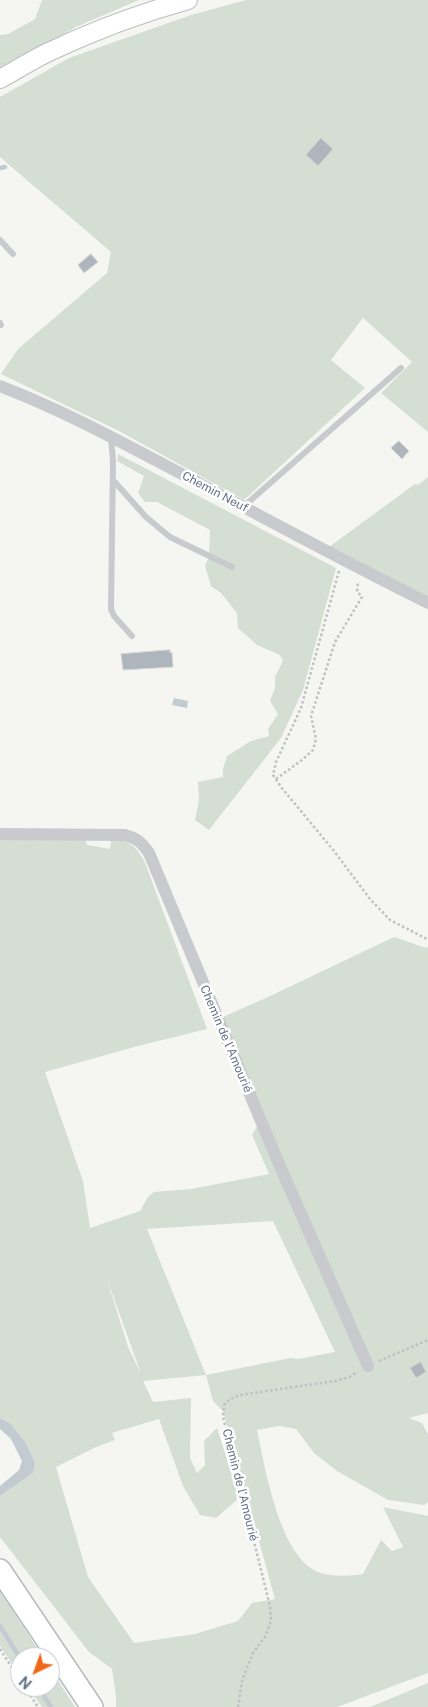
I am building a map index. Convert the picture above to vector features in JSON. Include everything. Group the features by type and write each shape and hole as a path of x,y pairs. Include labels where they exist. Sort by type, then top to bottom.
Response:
{"highway":[{"path":"0,1570 92,1707"}],"main road":[{"path":"0,79 50,51 162,7 188,0"}],"street":[{"name":"Chemin Neuf","path":"0,386 41,402 111,437 342,560 428,603"},
{"name":"Chemin de l'Amourié","path":"0,834 125,835 142,843 149,853 276,1155 368,1366"}],"lane":[{"path":"0,240 13,254"},
{"path":"243,507 401,368"},
{"path":"111,437 113,480 111,609 114,616 132,636"},
{"path":"113,480 146,517 170,537 232,567"}],"path":[{"path":"342,560 301,708 276,762 273,775 370,899 390,920 427,939"},
{"path":"276,779 313,750 316,739 311,716 334,642 362,597 357,591 359,568"},
{"name":"Chemin de l'Amourié","path":"238,1707 242,1681 253,1653 265,1637 271,1621 270,1606 223,1417 224,1405 230,1399 240,1396 335,1381 349,1377 368,1366 428,1340"},
{"path":"0,1649 10,1664"}],"shaded area":[{"path":"42,0 139,0 76,27 0,72 0,35 8,34 35,19"},
{"path":"246,0 428,0 428,432 381,393 412,362 363,318 331,360 365,388 244,500 119,431 1,374 18,349 107,273 111,252 0,157 0,97 69,58 191,15"},
{"path":"118,454 336,568 303,690 281,738 209,830 195,820 199,800 198,782 223,777 227,756 251,741 269,736 268,729 278,714 270,701 275,688 275,677 283,661 280,655 257,645 238,628 237,613 221,593 211,586 205,566 209,557 210,530 157,502 145,502 138,493 144,476 117,461"},
{"path":"428,477 428,597 329,547 415,484 418,485"},
{"path":"174,698 188,701 187,708 172,705"},
{"path":"85,838 87,845 110,849 111,840 131,844 144,860 207,1029 45,1072 83,1181 90,1228 140,1211 148,1197 154,1192 191,1189 269,1174 252,1135 263,1116 223,1017 394,937 426,948 428,947 428,1413 409,1418 422,1423 428,1434 428,1502 424,1505 388,1500 337,1471 314,1453 296,1429 279,1426 257,1430 270,1488 285,1532 295,1551 307,1565 321,1573 342,1576 363,1574 381,1540 392,1551 403,1547 383,1507 428,1516 428,1673 337,1707 116,1707 112,1669 89,1652 0,1537 0,1496 33,1473 35,1463 26,1443 9,1422 0,1418 0,839","holes":["273,1221 335,1352 298,1359 290,1358 206,1375 147,1229","106,1276 140,1372 128,1347","206,1375 213,1401 223,1411 275,1599 252,1603 238,1621 195,1634 134,1643 88,1577 56,1467 96,1447 115,1440 112,1433 159,1419 183,1486 200,1515 216,1518 239,1498 217,1428 204,1441 205,1465 197,1473 190,1458 191,1398 153,1402 143,1381"]},
{"path":"0,1418 10,1423 26,1443 35,1463 33,1473 0,1496 0,1486 19,1470 22,1461 11,1439 0,1429"},
{"path":"0,1591 36,1647 10,1647 10,1660 0,1646"},
{"path":"428,1683 428,1707 370,1707"},
{"path":"60,1684 75,1707 42,1707 35,1697 60,1697"}],"building":[{"path":"321,138 333,149 318,166 306,155"},
{"path":"91,254 98,262 84,273 78,265"},
{"path":"399,441 409,451 402,459 391,448"},
{"path":"170,650 170,653 172,652 173,667 123,670 121,654"},
{"path":"421,1362 426,1372 416,1378 410,1368"}],"waterway":[{"path":"0,168 5,167"},
{"path":"0,1626 13,1647"},
{"path":"44,1697 51,1707"}]}
